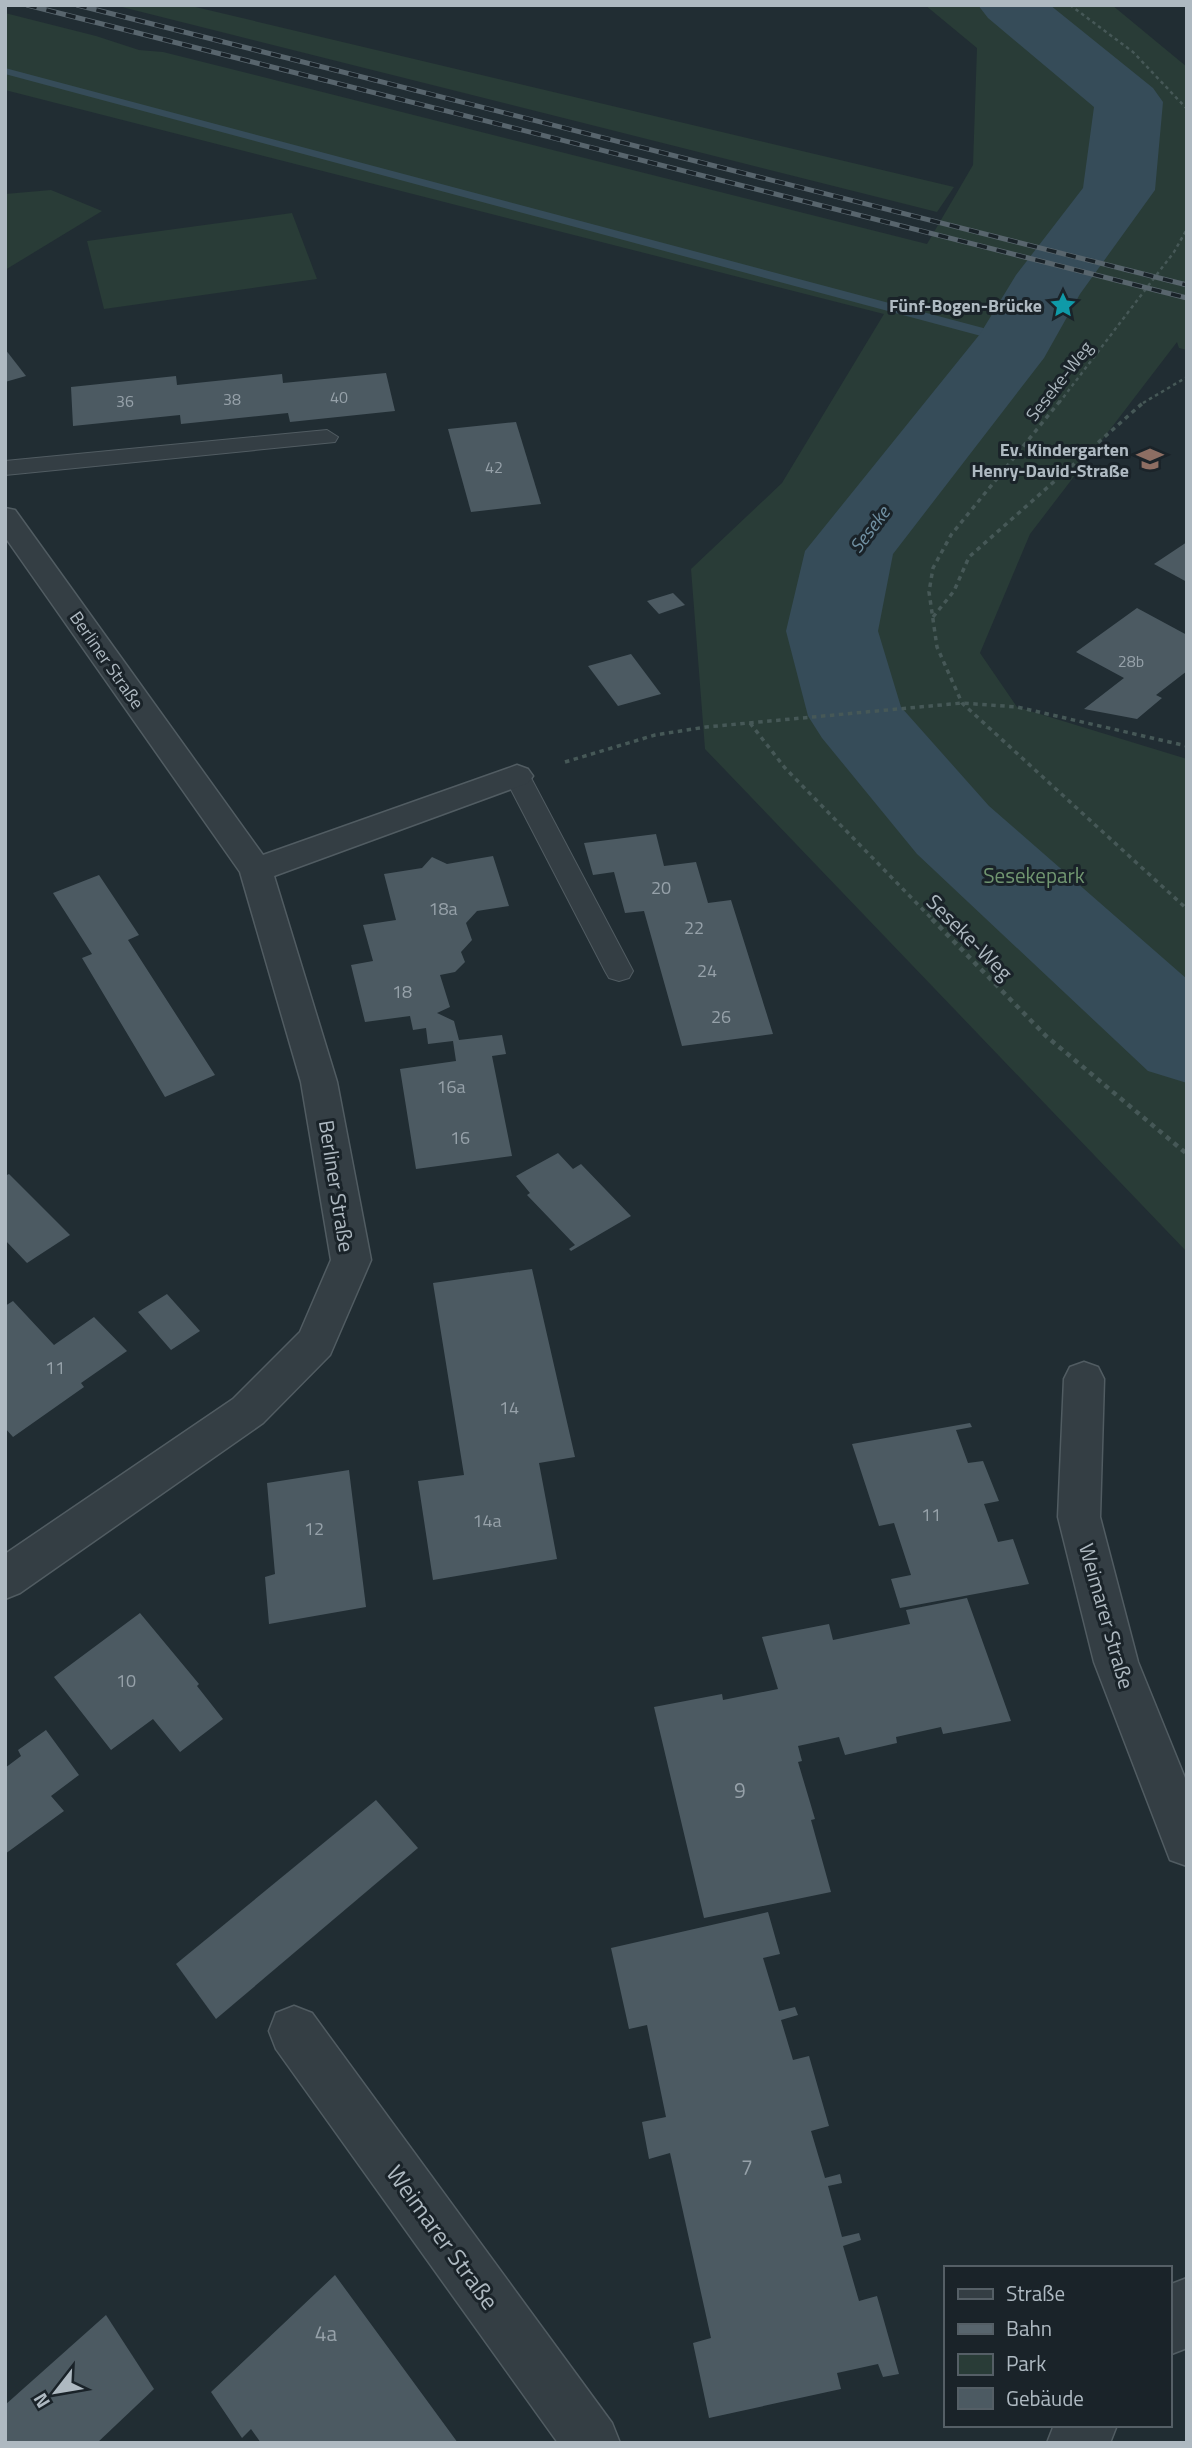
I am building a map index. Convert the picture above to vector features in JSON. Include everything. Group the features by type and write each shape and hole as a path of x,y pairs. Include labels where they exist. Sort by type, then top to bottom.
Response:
{"street":[{"name":"Berliner Straße","path":"6,518 256,870 319,1082 351,1260 316,1342 248,1412 10,1566"},
{"path":"256,870 517,776"},
{"name":"Weimarer Straße","path":"1084,1379 1079,1517 1116,1662 1187,1843"},
{"name":"Weimarer Straße","path":"294,2031 592,2443"},
{"path":"1171,2325 1187,2305"},
{"path":"1075,2443 1087,2427"}],"lane":[{"path":"5,468 327,437"},
{"path":"517,776 619,971"}],"path":[{"path":"1070,5 1106,29 1157,73 1187,109"},
{"name":"Seseke-Weg","path":"962,703 937,647 929,592 933,568 951,535 1090,364 1174,252 1187,229"},
{"path":"932,618 954,591 969,557 1150,397 1187,377"},
{"path":"962,703 1187,909"},
{"path":"517,776 655,736 773,720 962,703 1017,707 1187,746"},
{"name":"Seseke-Weg","path":"750,723 785,768 1046,1036 1187,1154"}],"green space":[{"path":"114,5 187,5 954,187 937,212"},
{"name":"Sesekepark","path":"925,5 1112,5 1187,67 1187,350 1179,348 1177,342 1030,534 980,653 1017,707 1187,759 1187,1252 705,749 691,569 782,483 884,314 5,90 5,13 139,50 163,52 927,244 973,165 977,48"},
{"path":"51,190 102,211 5,270 5,194"},
{"path":"292,213 317,279 104,309 87,241"}],"building":[{"path":"5,349 26,376 5,382"},
{"path":"386,373 395,411 290,422 288,413 181,424 180,415 73,426 71,387 176,376 177,385 282,374 283,383"},
{"path":"516,422 541,504 471,512 448,429"},
{"path":"1187,542 1187,582 1154,564"},
{"path":"673,593 685,605 659,614 647,601"},
{"path":"1137,608 1187,635 1187,671 1156,695 1162,698 1137,719 1084,709 1124,678 1076,652"},
{"path":"631,654 661,694 618,706 588,666"},
{"path":"656,834 664,866 696,862 708,903 731,900 773,1034 682,1046 644,911 625,913 614,872 593,875 584,843"},
{"path":"493,856 509,906 477,911 466,923 472,940 461,952 465,962 455,972 440,975 450,1007 437,1013 454,1021 459,1040 502,1035 506,1054 492,1056 512,1156 416,1169 400,1069 456,1061 453,1041 428,1044 426,1028 413,1030 410,1016 365,1022 351,965 373,961 363,925 396,920 384,874 422,868 432,857 447,864"},
{"path":"99,875 139,935 128,940 215,1075 165,1097 82,958 92,954 53,893"},
{"path":"558,1153 573,1169 581,1164 631,1216 571,1251 569,1249 575,1245 527,1195 530,1193 516,1176"},
{"path":"9,1174 70,1235 27,1263 5,1240 5,1176"},
{"path":"532,1269 575,1457 539,1463 557,1559 433,1580 418,1481 464,1475 433,1283"},
{"path":"167,1294 200,1331 171,1350 138,1312"},
{"path":"13,1301 54,1345 94,1317 127,1351 81,1383 84,1387 13,1437 5,1428 5,1306"},
{"path":"970,1423 972,1427 956,1430 968,1463 983,1461 999,1501 984,1504 998,1542 1013,1539 1029,1584 900,1608 891,1579 911,1575 894,1523 879,1526 852,1444"},
{"path":"349,1470 366,1607 269,1624 265,1577 275,1574 267,1483"},
{"path":"967,1598 1011,1721 943,1734 941,1727 896,1737 897,1743 845,1755 839,1737 798,1746 802,1761 798,1762 815,1819 811,1820 831,1892 704,1918 654,1707 722,1694 723,1700 778,1689 762,1637 829,1624 833,1640 910,1624 906,1610"},
{"path":"140,1613 199,1684 197,1686 223,1719 180,1752 153,1719 111,1750 54,1677"},
{"path":"46,1730 79,1775 51,1796 64,1811 5,1854 5,1768 21,1756 18,1750"},
{"path":"376,1800 418,1848 216,2019 176,1964"},
{"path":"768,1912 780,1954 763,1958 779,2011 795,2007 798,2015 781,2020 793,2060 809,2056 829,2126 811,2131 825,2178 840,2174 842,2183 828,2186 842,2237 859,2233 861,2240 843,2246 859,2301 877,2296 899,2374 883,2377 878,2364 837,2373 841,2389 709,2418 693,2343 711,2338 670,2153 649,2159 642,2122 666,2117 647,2025 629,2029 611,1948"},
{"path":"335,2275 458,2443 261,2443 251,2429 242,2438 211,2392"},
{"path":"106,2315 154,2389 97,2443 5,2443 5,2405"}],"waterway":[{"name":"Seseke","path":"1010,5 1129,102 1119,190 1043,291 1016,341 849,551 832,631 856,716 953,830 1187,1042"},
{"path":"5,71 1016,341"}],"railway":[{"path":"27,5 1187,298"},
{"path":"77,5 1187,285"}],"place":[{"name":"Fünf-Bogen-Brücke","path":"1063,305"},
{"name":"Ev. Kindergarten Henry-David-Straße","path":"1150,459"}]}
